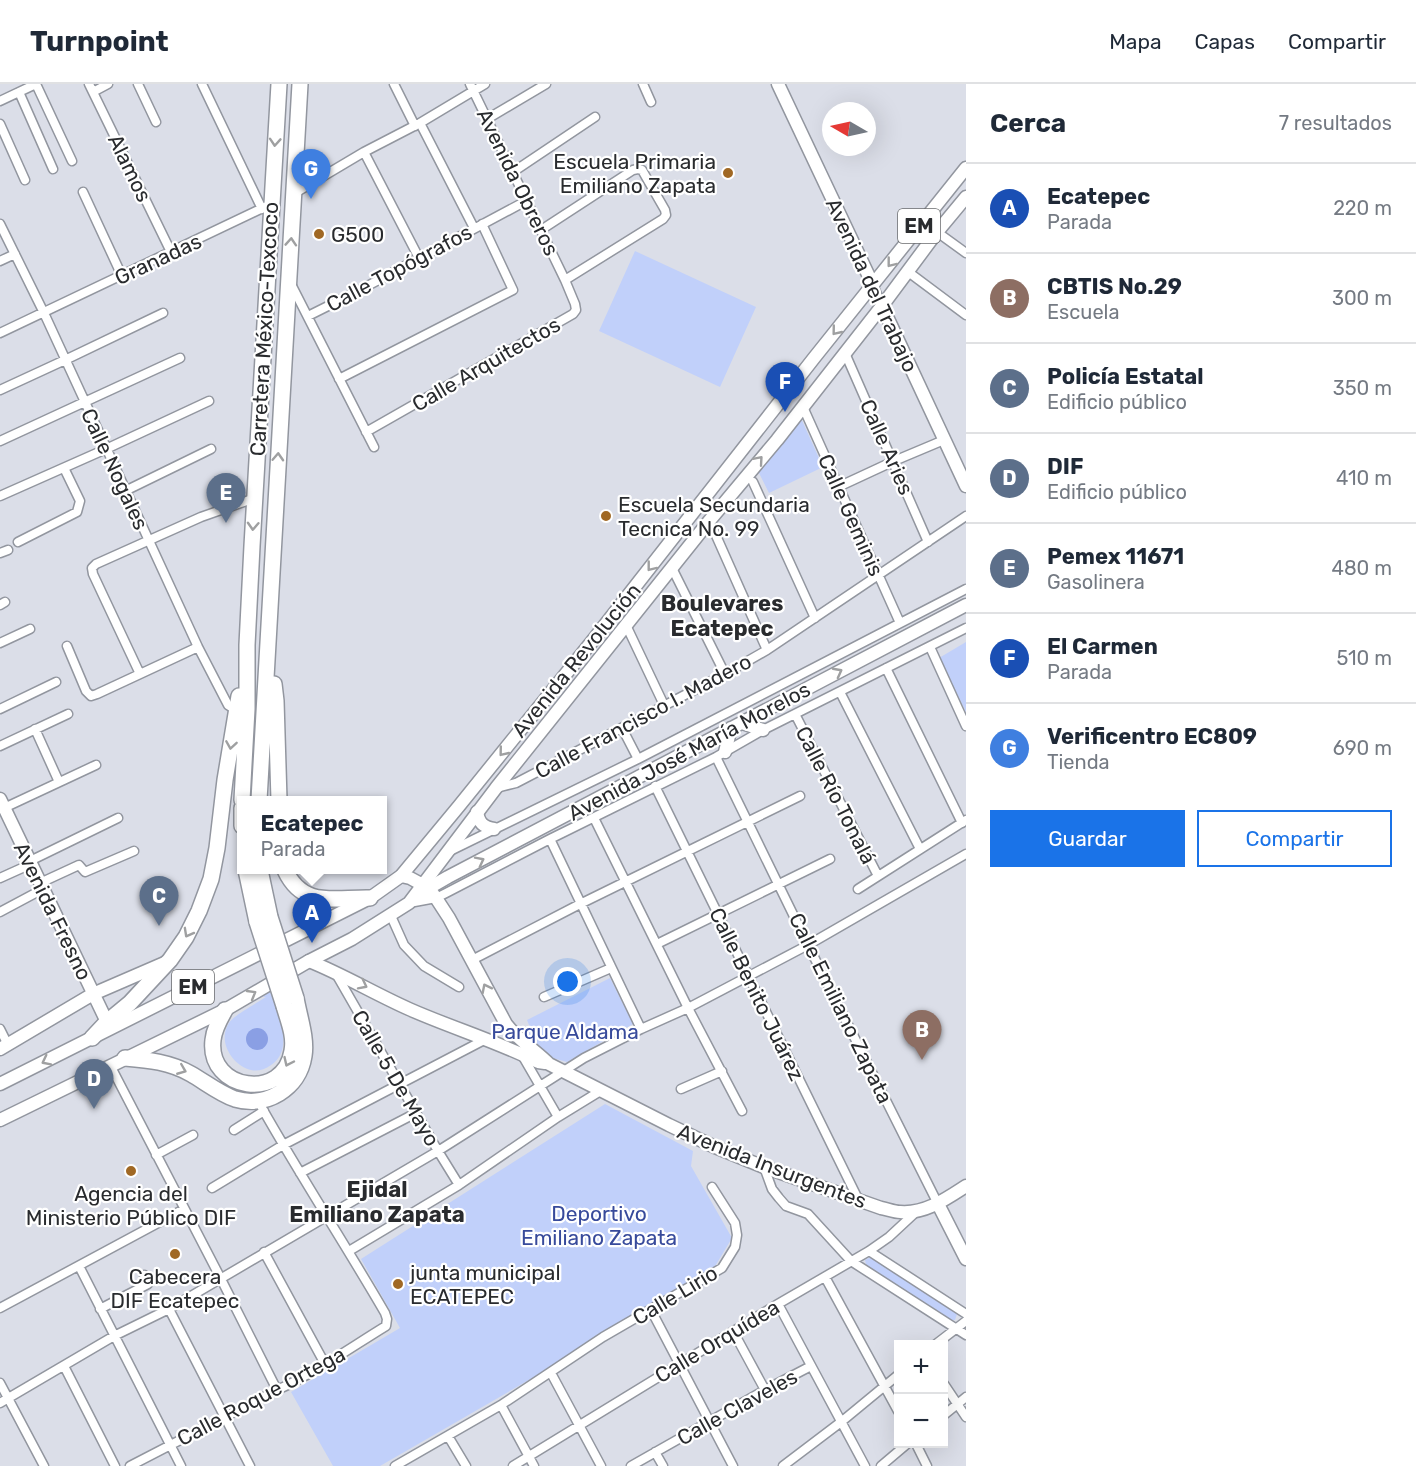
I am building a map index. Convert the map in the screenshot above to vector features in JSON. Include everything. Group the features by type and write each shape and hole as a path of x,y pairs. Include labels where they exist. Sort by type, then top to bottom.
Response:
{"highway":[{"name":"Carretera México-Texcoco","path":"247,645 267,207 279,84"},
{"name":"Carretera México-Texcoco","path":"268,642 300,84"},
{"path":"259,796 268,642"},
{"path":"268,642 276,701 279,796"},
{"path":"92,1038 130,1003 170,960 186,937 199,911 211,879 218,848 225,780 247,645"},
{"path":"242,796 247,709 247,645"},
{"path":"125,1058 156,1060 188,1072 233,1098 247,1101 271,1098 292,1082 300,1070 304,1056 304,1042 247,874"},
{"path":"260,874 263,919"},
{"path":"288,874 295,885 313,897 325,900 370,898"},
{"path":"225,1010 213,1038 215,1059 229,1077 239,1083 256,1085 276,1078 289,1063 293,1050 290,1002"},
{"path":"112,1018 137,1015"}],"main road":[{"name":"Avenida del Trabajo","path":"778,84 873,285"},
{"name":"Avenida Revolución","path":"92,1038 370,898 401,876 594,639 966,168"},
{"name":"Avenida Revolución","path":"125,1058 225,1010 352,939 411,901 425,886 477,812 803,407 966,197"},
{"name":"Avenida del Trabajo","path":"882,306 966,486"},
{"name":"Avenida José María Morelos","path":"425,886 966,605"},
{"path":"721,754 737,725 763,730"},
{"name":"Avenida Fresno","path":"2,803 93,994 112,1018"},
{"path":"477,812 479,821 485,827 494,829"},
{"name":"Avenida Insurgentes","path":"401,876 425,886 436,898 506,1024 515,1036 541,1055 549,1064"},
{"path":"4,1047 93,994 170,960"},
{"name":"Avenida Insurgentes","path":"309,961 335,971 436,1021 521,1053 538,1062 549,1064 669,1125 764,1167 859,1201 900,1212 918,1211 938,1204 966,1186"},
{"path":"486,1039 506,1024"},
{"name":"EM","path":"0,1084 92,1038"},
{"name":"EM","path":"0,1120 125,1058"},
{"name":"Calle Emiliano Zapata","path":"938,1204 966,1259"}],"street":[{"path":"0,101 36,84 72,161"},
{"path":"91,88 108,84"},
{"path":"138,84 156,122"},
{"path":"202,84 267,207"},
{"path":"339,379 513,290 394,84"},
{"path":"295,192 417,124 472,87 485,84"},
{"path":"487,119 546,84"},
{"path":"642,84 651,102"},
{"name":"Avenida Obreros","path":"472,87 565,280"},
{"name":"Alamos","path":"91,88 171,252"},
{"path":"19,92 53,169"},
{"path":"513,172 595,117"},
{"path":"0,124 25,180"},
{"path":"364,152 419,258"},
{"path":"541,230 633,170 638,169 642,170 665,210 666,215 663,219 565,280"},
{"path":"83,192 122,276"},
{"name":"Calle Topógrafos","path":"289,280 308,316 526,201"},
{"name":"Granadas","path":"0,333 267,207"},
{"name":"Calle Nogales","path":"0,224 44,313 198,647 228,705 236,710"},
{"path":"937,232 966,253"},
{"path":"0,261 15,254"},
{"path":"907,271 966,315"},
{"name":"Calle Arquitectos","path":"366,432 573,315 576,310 575,304 565,280"},
{"name":"Avenida del Trabajo","path":"873,285 882,306"},
{"path":"0,390 163,313"},
{"path":"308,316 374,447"},
{"name":"Calle Aries","path":"845,353 928,542"},
{"path":"0,441 180,358"},
{"path":"0,496 209,401"},
{"name":"Calle Geminis","path":"803,407 900,623"},
{"path":"838,487 945,440"},
{"path":"125,491 211,449"},
{"path":"18,542 77,512 80,501 64,468"},
{"path":"753,482 815,618"},
{"path":"140,674 92,568 96,564 201,517 255,498"},
{"name":"Calle Francisco I. Madero","path":"496,788 516,783 767,650 966,516"},
{"path":"714,531 767,650"},
{"path":"672,568 725,674"},
{"name":"Avenida José María Morelos","path":"447,852 638,759 966,589"},
{"path":"626,625 664,705"},
{"path":"411,901 436,898 966,628"},
{"path":"0,643 30,629"},
{"path":"67,646 86,692 91,696 198,647"},
{"path":"930,647 966,726"},
{"path":"858,889 964,821 886,668"},
{"path":"0,709 56,682"},
{"path":"840,692 920,849"},
{"path":"0,746 68,714"},
{"name":"Calle Río Tonalá","path":"795,714 878,876"},
{"path":"622,728 638,759"},
{"path":"35,729 59,782"},
{"name":"Calle Emiliano Zapata","path":"721,754 748,822 938,1204"},
{"path":"2,803 59,782 96,765"},
{"name":"Calle Benito Juárez","path":"656,786 859,1201"},
{"path":"471,960 800,796"},
{"path":"0,878 118,818"},
{"path":"594,818 742,1111"},
{"path":"550,839 641,1029"},
{"path":"0,912 79,864 85,873 134,851"},
{"path":"4,1400 114,1336 169,1309 438,1151 562,1071 808,945 966,854"},
{"path":"657,944 830,859"},
{"path":"391,916 404,945 424,966 459,987"},
{"path":"544,997 611,968"},
{"name":"Calle 5 De Mayo","path":"335,971 459,1185"},
{"path":"0,1029 4,1047"},
{"path":"212,1188 283,1145 486,1039"},
{"path":"521,1053 558,1117"},
{"path":"110,1065 277,1390"},
{"path":"681,1089 722,1071"},
{"path":"234,1130 263,1109 349,1251 459,1185 558,1117 602,1090"},
{"path":"300,1173 416,1113"},
{"path":"156,1155 193,1135"},
{"path":"764,1167 772,1189 786,1206 808,1214 851,1261 966,1335"},
{"name":"Calle Lirio","path":"396,1466 501,1405 603,1337 722,1268 735,1247 737,1235 735,1223 712,1187"},
{"path":"0,1308 184,1209"},
{"name":"Calle Orquídea","path":"513,1466 680,1363 869,1251 889,1237 918,1211"},
{"name":"Calle Roque Ortega","path":"134,1465 291,1384 386,1326 385,1313 349,1251"},
{"path":"869,1251 966,1314"},
{"path":"264,1252 325,1364"},
{"path":"79,1266 182,1466"},
{"path":"100,1309 148,1284 144,1275"},
{"path":"825,1277 894,1403"},
{"path":"778,1304 865,1466"},
{"path":"169,1309 250,1466"},
{"path":"651,1310 733,1466"},
{"path":"941,1340 966,1321"},
{"path":"733,1331 765,1390"},
{"path":"64,1366 115,1466"},
{"name":"Calle Claveles","path":"631,1466 811,1366"},
{"path":"551,1373 601,1466"},
{"path":"783,1466 894,1378"},
{"path":"0,1383 4,1400 44,1466"},
{"path":"948,1390 966,1417"},
{"path":"948,1412 966,1397"},
{"path":"501,1405 534,1466"},
{"path":"448,1436 466,1466"},
{"path":"881,1466 901,1448"},
{"path":"918,1448 927,1466"},
{"path":"656,1452 663,1466"}],"green space":[{"path":"635,251 756,307 720,387 599,331"},
{"path":"800,416 823,467 769,493 758,471"},
{"path":"966,642 966,712 939,658"},
{"name":"Parque Aldama","path":"610,978 633,1024 567,1062 549,1057 521,1034 531,1030 527,1020"},
{"path":"270,991 282,1024 282,1049 279,1057 269,1067 255,1071 238,1063 228,1051 226,1030 232,1020 266,997 263,997"},
{"name":"Deportivo Emiliano Zapata","path":"605,1104 693,1151 691,1166 732,1238 714,1268 652,1309 380,1466 333,1466 291,1392 400,1328 361,1259"},
{"path":"871,1257 957,1314 955,1320 950,1320 882,1277 866,1264 865,1260"}],"water":[{"path":"257,1028 265,1031 268,1039 265,1047 257,1050 249,1047 246,1039 249,1031"}],"place":[{"name":"Escuela Primaria Emiliano Zapata","path":"728,173"},
{"name":"Verificentro EC809","path":"311,199"},
{"name":"G500","path":"319,234"},
{"name":"El Carmen","path":"785,412"},
{"name":"Escuela Secundaria Tecnica No. 99","path":"606,516"},
{"name":"Pemex 11671","path":"226,523"},
{"name":"Policía Estatal","path":"159,926"},
{"name":"Ecatepec","path":"312,943"},
{"name":"CBTIS No.29","path":"922,1060"},
{"name":"DIF","path":"94,1109"},
{"name":"Agencia del Ministerio Público DIF","path":"131,1171"},
{"name":"Cabecera DIF Ecatepec","path":"175,1254"},
{"name":"junta municipal ECATEPEC","path":"398,1284"}],"district":[{"name":"Boulevares Ecatepec","path":"722,616"},
{"name":"Ejidal Emiliano Zapata","path":"377,1202"}]}
